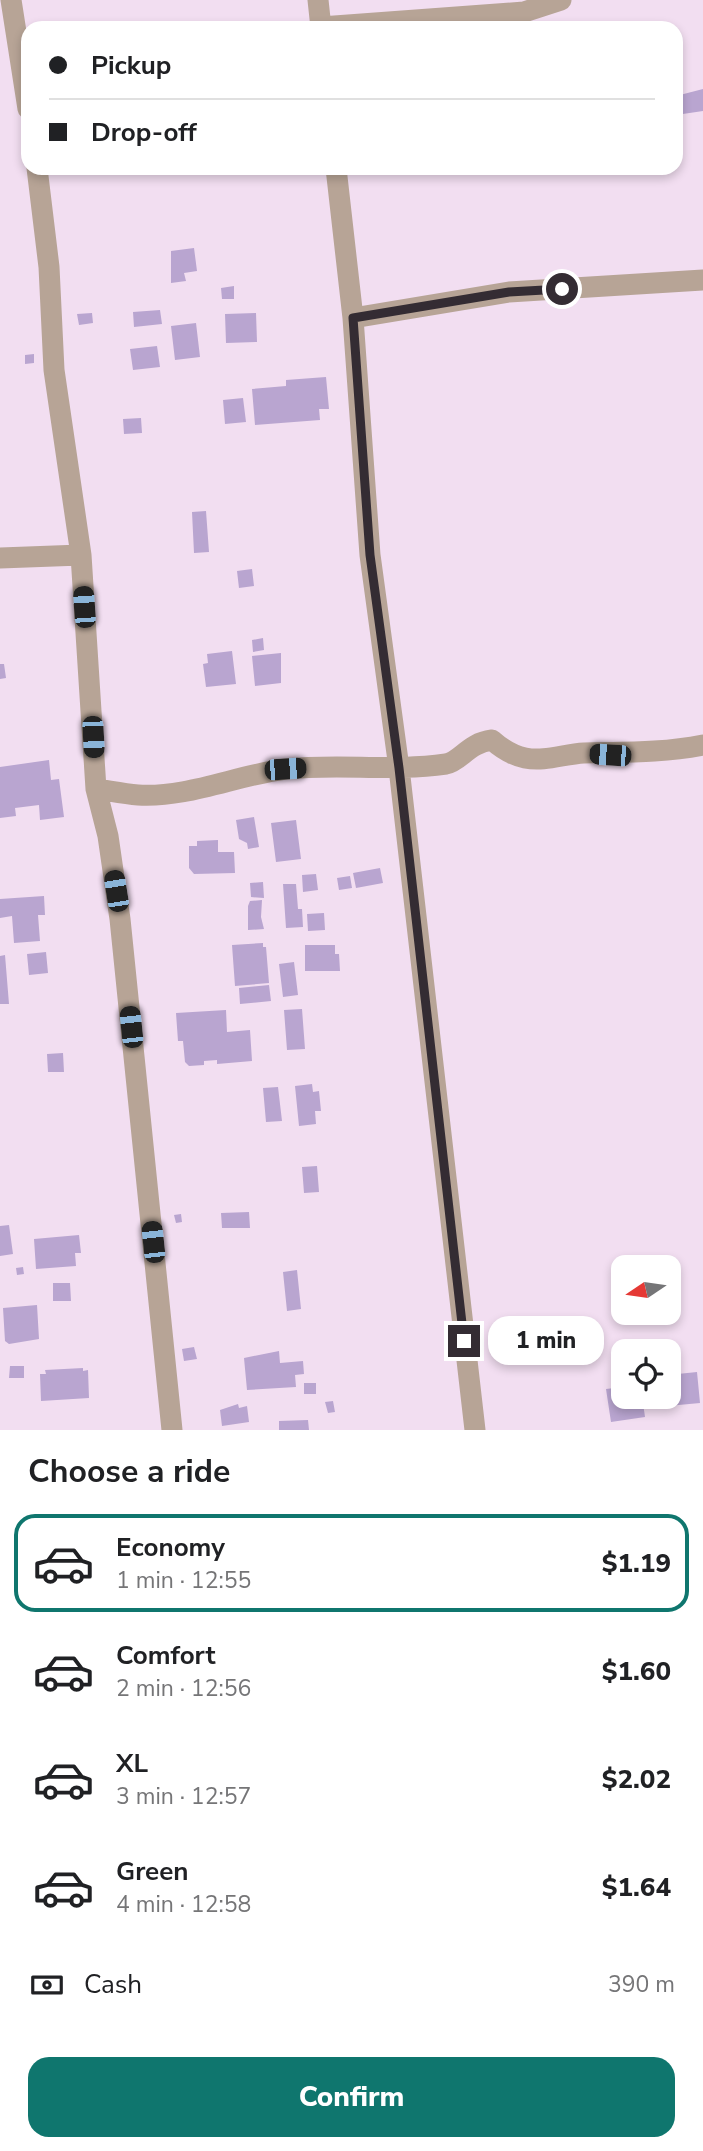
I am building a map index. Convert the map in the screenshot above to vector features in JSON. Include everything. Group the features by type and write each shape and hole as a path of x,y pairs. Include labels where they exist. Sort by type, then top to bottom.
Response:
{"street":[{"path":"11,0 21,64"},
{"path":"318,0 320,21"},
{"path":"410,21 524,12 561,0"},
{"path":"38,175 49,267 54,370 81,555 96,789 108,836 120,919 172,1430"},
{"path":"337,175 353,318 370,555 399,768 475,1430"},
{"path":"353,318 509,292 703,280"},
{"path":"0,558 81,555"},
{"path":"96,789 140,795 188,790 285,769 344,766 399,768 450,763 477,742 492,740 506,752 526,758 549,759 585,753 651,753 703,745"}],"building":[{"path":"703,89 703,111 683,114 683,94"},
{"path":"194,248 197,271 184,273 186,281 171,283 171,251"},
{"path":"234,286 234,299 222,299 221,288"},
{"path":"160,310 162,324 134,327 133,312"},
{"path":"92,313 93,323 79,325 77,314"},
{"path":"256,313 257,342 226,343 225,314"},
{"path":"196,323 200,357 175,360 171,326"},
{"path":"157,346 160,367 133,370 130,349"},
{"path":"34,354 34,363 25,364 25,355"},
{"path":"326,377 329,409 319,409 320,420 255,425 252,389 286,386 286,380"},
{"path":"243,398 246,422 225,424 223,400"},
{"path":"141,418 142,433 124,434 123,419"},
{"path":"206,511 209,552 194,553 192,512"},
{"path":"252,569 254,586 239,588 237,571"},
{"path":"263,638 264,650 253,652 252,640"},
{"path":"232,651 236,684 206,687 203,664 208,663 207,654"},
{"path":"281,653 281,683 255,686 252,656"},
{"path":"0,664 4,664 6,678 0,679"},
{"path":"49,760 51,780 59,779 64,817 40,820 39,805 15,808 16,816 0,818 0,767"},
{"path":"254,817 259,847 248,849 247,843 239,839 236,820"},
{"path":"296,820 301,859 276,862 271,823"},
{"path":"218,840 218,852 234,852 235,873 194,874 189,868 189,846 197,846 197,841"},
{"path":"380,868 383,883 356,888 353,873"},
{"path":"316,874 318,890 303,892 302,875"},
{"path":"350,876 352,888 339,890 337,878"},
{"path":"263,882 264,898 251,897 250,883"},
{"path":"283,884 296,884 303,927 286,928"},
{"path":"44,896 45,915 38,915 40,941 14,943 12,916 0,918 0,899"},
{"path":"262,900 261,917 264,929 248,930 250,901"},
{"path":"324,913 325,930 308,931 307,914"},
{"path":"263,943 263,947 266,947 269,983 235,986 232,945"},
{"path":"305,945 335,945 335,954 339,954 340,971 305,971"},
{"path":"46,952 48,973 29,975 27,954"},
{"path":"5,955 9,1004 0,1004 0,956"},
{"path":"294,962 298,995 283,997 279,964"},
{"path":"269,985 271,1001 240,1004 239,988"},
{"path":"302,1009 305,1049 287,1050 284,1010"},
{"path":"226,1010 227,1032 250,1030 252,1061 217,1064 217,1060 204,1061 204,1065 189,1066 185,1062 183,1041 178,1041 176,1013"},
{"path":"63,1053 64,1072 48,1072 47,1054"},
{"path":"312,1084 313,1092 319,1091 321,1111 315,1111 316,1124 299,1126 295,1086"},
{"path":"278,1087 282,1121 266,1122 263,1088"},
{"path":"317,1166 319,1192 304,1193 302,1167"},
{"path":"249,1212 250,1228 222,1228 221,1213"},
{"path":"181,1214 182,1222 176,1223 174,1215"},
{"path":"9,1225 13,1254 0,1256 0,1226"},
{"path":"79,1235 81,1253 75,1253 76,1266 36,1269 34,1239"},
{"path":"23,1267 24,1274 17,1275 16,1268"},
{"path":"297,1270 301,1309 287,1311 283,1272"},
{"path":"53,1283 70,1283 71,1301 53,1301"},
{"path":"37,1305 39,1339 9,1344 5,1341 3,1308"},
{"path":"194,1347 197,1359 184,1361 182,1349"},
{"path":"279,1351 280,1363 303,1361 304,1374 295,1375 296,1387 247,1390 244,1358"},
{"path":"10,1366 24,1366 24,1378 9,1378"},
{"path":"83,1368 83,1371 88,1370 89,1398 41,1401 40,1374 46,1374 45,1370"},
{"path":"697,1372 700,1403 681,1405 681,1374"},
{"path":"304,1383 316,1383 316,1394 304,1394"},
{"path":"611,1388 611,1409 644,1409 645,1417 611,1422 606,1389"},
{"path":"333,1401 335,1412 328,1413 325,1402"},
{"path":"238,1404 239,1408 247,1406 249,1422 222,1426 220,1410"},
{"path":"308,1420 309,1430 279,1430 279,1421"}],"route":[{"path":"464,1341 399,768 370,555 353,318 509,292 562,289"}]}
